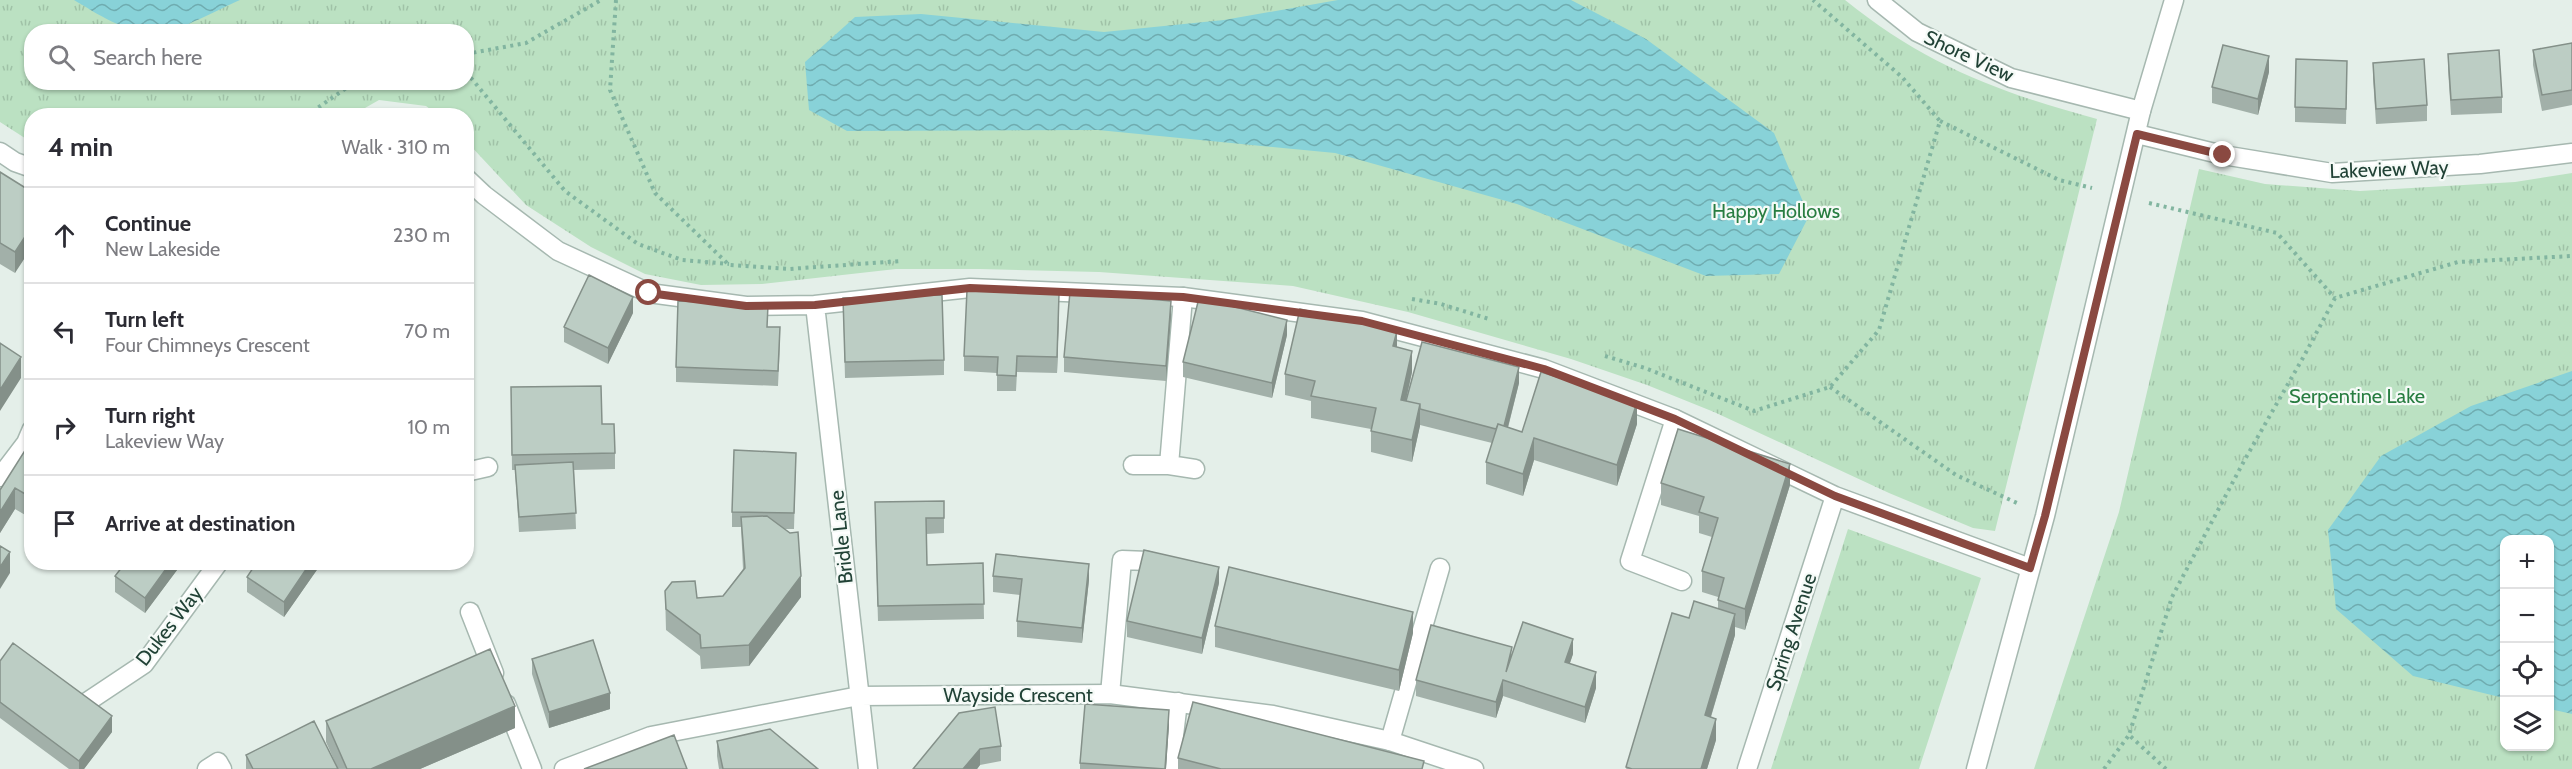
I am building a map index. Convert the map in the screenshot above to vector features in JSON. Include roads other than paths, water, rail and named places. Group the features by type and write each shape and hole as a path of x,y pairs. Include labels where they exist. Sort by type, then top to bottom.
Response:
{"street":[{"name":"Shore View","path":"1877,0 1917,32 2011,78 2142,111"},
{"path":"1976,769 2045,516 2142,111 2174,0"},
{"name":"Lakeview Way","path":"2137,134 2223,155 2332,173 2480,164 2572,153"},
{"path":"0,152 24,165"},
{"path":"474,186 558,251 649,293 746,306 815,305 970,288 1183,297 1362,321 1544,369 1675,419 1835,496 2030,568"},
{"path":"1169,465 1183,297"},
{"name":"Bridle Lane","path":"815,305 868,769"},
{"path":"1675,419 1630,561 1682,581"},
{"path":"0,477 24,447"},
{"path":"1132,465 1169,465 1195,469"},
{"path":"474,470 488,467"},
{"name":"Spring Avenue","path":"1747,769 1835,496"},
{"path":"1110,694 1122,560 1148,561"},
{"path":"1390,741 1440,568"},
{"name":"Dukes Way","path":"84,704 144,664 213,570"},
{"path":"470,612 532,769"},
{"name":"Wayside Crescent","path":"564,769 651,736 859,696 1110,694 1272,715 1390,741 1438,763 1474,769"},
{"path":"1170,769 1178,702"},
{"path":"207,769 218,762 222,769"}],"water":[{"path":"74,0 240,0 187,24 116,24"},
{"name":"Happy Hollows","path":"1338,0 1571,0 1646,39 1774,133 1809,216 1779,274 1706,276 1517,204 1335,153 1098,130 847,131 809,110 805,62 855,17 921,14 1104,32 1224,20"},
{"name":"Serpentine Lake","path":"2572,371 2572,714 2554,710 2554,535 2500,535 2500,697 2413,676 2336,609 2328,530 2381,456 2471,406"}]}
